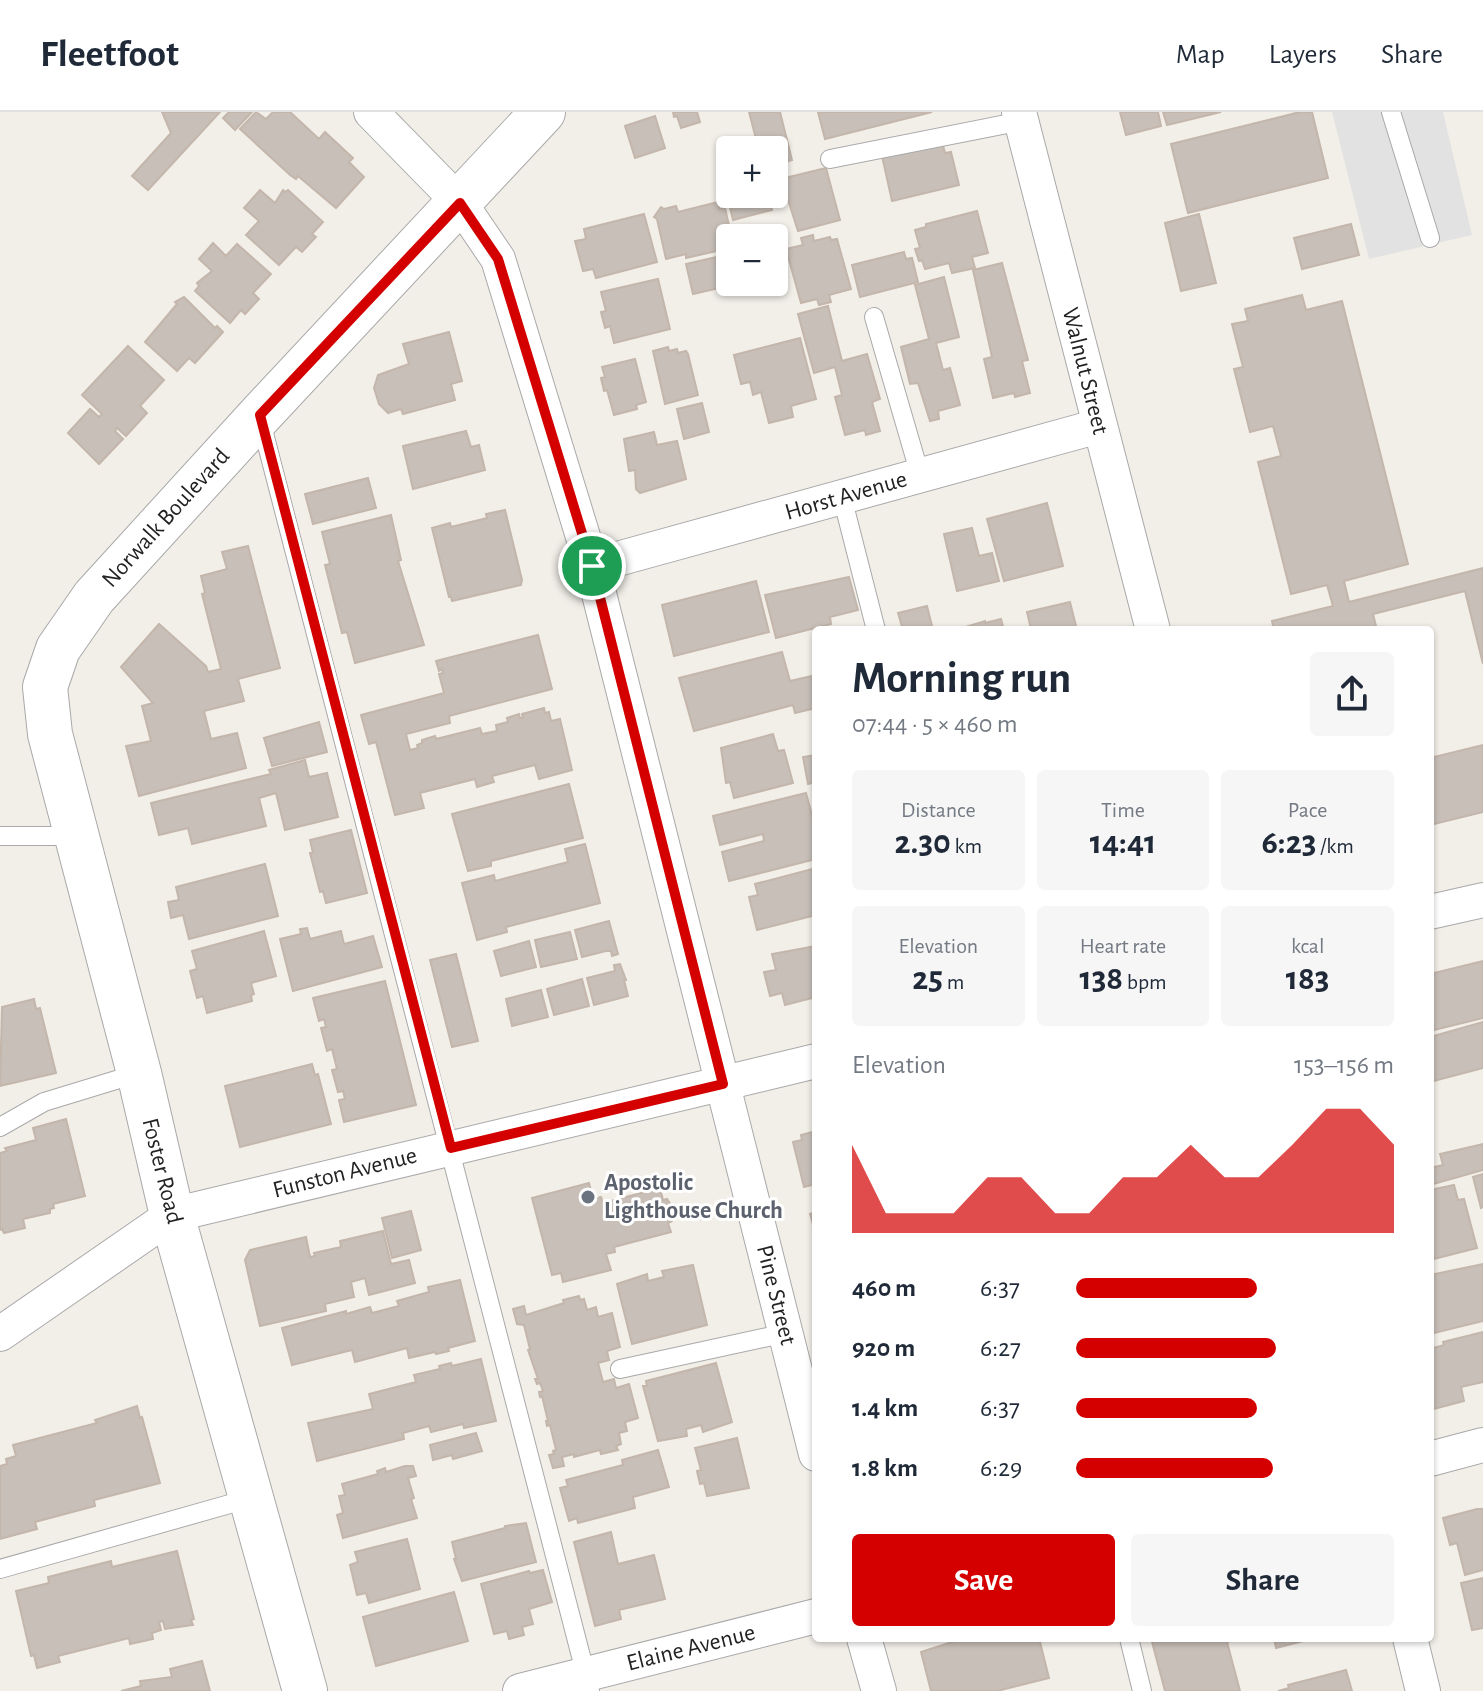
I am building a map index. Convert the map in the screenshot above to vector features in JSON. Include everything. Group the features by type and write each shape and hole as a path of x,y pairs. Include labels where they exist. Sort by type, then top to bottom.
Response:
{"street":[{"name":"Pine Street","path":"371,112 460,203 498,259 592,566 812,1438"},
{"name":"Norwalk Boulevard","path":"58,649 94,597 543,112"},
{"name":"Walnut Street","path":"1021,117 1152,626"},
{"name":"Horst Avenue","path":"592,566 1099,426"},
{"name":"Foster Road","path":"58,649 45,687 50,734 139,1073 172,1215 305,1691"},
{"path":"1434,911 1483,900"},
{"name":"Funston Avenue","path":"0,1334 172,1215 812,1062"},
{"path":"1434,1458 1483,1445"},
{"name":"Elaine Avenue","path":"520,1691 588,1683 812,1617"},
{"path":"865,1642 879,1691"},
{"path":"1411,1642 1423,1691"}],"lane":[{"path":"1391,112 1430,238"},
{"path":"830,159 1021,117"},
{"path":"874,317 920,475"},
{"path":"260,415 588,1683"},
{"path":"842,497 875,626"},
{"path":"0,836 77,836"},
{"path":"0,1127 44,1102 139,1073"},
{"path":"620,1369 786,1333"},
{"path":"0,1569 251,1498"},
{"path":"1130,1642 1142,1691"}],"shaded area":[{"path":"1332,112 1443,112 1472,235 1369,259"}],"building":[{"path":"162,112 220,112 148,190 132,176 171,133"},
{"path":"229,112 252,112 235,130 223,118"},
{"path":"256,112 266,119 273,112 290,112 319,139 325,132 353,158 349,162 364,177 336,208 298,176 296,179 290,175 240,129"},
{"path":"673,112 697,112 700,122 681,128"},
{"path":"749,112 780,112 786,136 755,136"},
{"path":"818,112 932,112 825,139"},
{"path":"1120,112 1158,112 1161,126 1126,135"},
{"path":"1163,112 1221,112 1167,125"},
{"path":"1300,112 1312,112 1328,178 1188,213 1171,144"},
{"path":"655,116 665,148 635,158 625,126"},
{"path":"942,142 945,153 951,152 959,185 892,201 882,156"},
{"path":"826,168 840,220 798,231 788,200 788,177"},
{"path":"260,190 275,203 283,190 288,190 323,222 312,234 316,237 302,252 296,247 279,265 246,235 259,221 244,208"},
{"path":"716,202 716,208 725,208 729,224 716,224 716,251 666,259 654,217 661,207 676,206 678,212"},
{"path":"730,208 772,208 772,210 733,220"},
{"path":"977,211 988,253 972,257 975,268 952,273 949,263 925,269 915,249 920,248 915,230 926,227 926,224"},
{"path":"644,214 657,262 596,278 593,269 583,271 575,241 586,239 584,229"},
{"path":"1199,214 1216,283 1181,291 1165,223"},
{"path":"1351,224 1359,255 1302,269 1294,238"},
{"path":"813,235 814,241 830,237 831,240 837,239 851,289 829,295 831,302 819,305 817,299 801,303 788,249 803,245 801,238"},
{"path":"213,243 226,256 237,244 271,274 253,293 259,299 245,314 241,310 230,323 195,291 199,286 197,283 212,271 199,259"},
{"path":"904,252 906,259 912,258 918,282 860,297 852,265"},
{"path":"716,257 716,289 693,294 686,264"},
{"path":"1002,263 1028,360 1022,361 1030,393 993,398 984,359 992,357 973,270"},
{"path":"944,277 959,337 936,343 943,370 950,368 960,405 938,411 939,419 930,421 918,383 910,384 901,347 929,339 915,285"},
{"path":"658,279 670,329 614,343 610,326 605,328 601,312 606,311 601,292"},
{"path":"1302,295 1306,310 1342,301 1408,564 1344,581 1349,602 1483,568 1483,664 1465,591 1373,614 1376,626 1273,626 1272,621 1333,606 1327,585 1291,594 1258,462 1281,456 1273,426 1250,432 1234,369 1243,367 1232,324 1248,321 1245,309"},
{"path":"184,297 223,332 195,363 189,358 177,371 145,342 177,304 175,302"},
{"path":"828,306 842,361 867,354 880,399 872,402 880,431 866,435 865,430 845,435 835,397 842,395 835,367 814,373 798,314"},
{"path":"449,332 462,381 451,384 455,400 403,414 401,409 388,413 379,404 374,388 378,375 409,364 403,344"},
{"path":"800,338 816,399 791,406 793,417 769,423 761,392 753,395 750,382 741,384 734,355"},
{"path":"128,346 164,380 140,406 147,413 126,436 117,428 115,431 123,439 99,464 68,433 90,409 99,417 102,414 82,395"},
{"path":"668,347 669,351 677,349 678,353 686,351 688,354 698,395 665,404 653,351"},
{"path":"635,359 646,402 636,405 637,409 614,415 607,390 604,391 602,367"},
{"path":"702,403 709,432 684,439 677,409"},
{"path":"466,431 471,447 479,445 485,470 413,489 403,446"},
{"path":"654,432 657,445 677,441 686,479 640,493 636,489 635,470 629,471 624,439"},
{"path":"368,478 376,508 313,524 305,494"},
{"path":"1047,503 1063,566 1004,581 987,519"},
{"path":"505,510 521,585 452,601 432,528 450,523 451,527"},
{"path":"391,515 401,560 398,561 424,645 355,663 347,632 342,633 325,565 330,564 322,532"},
{"path":"972,528 979,556 992,553 999,581 957,591 944,534"},
{"path":"248,546 280,668 238,679 244,701 204,711 211,739 237,733 246,768 139,796 126,746 151,741 142,706 153,703 121,667 159,624 206,666 208,672 221,669 202,594 205,593 201,576 227,569 222,552"},
{"path":"849,577 858,610 830,617 831,624 812,626 812,629 776,638 765,595"},
{"path":"756,581 769,632 674,656 662,605"},
{"path":"1070,602 1076,626 1030,626 1027,612"},
{"path":"927,606 932,626 902,626 898,613"},
{"path":"1001,619 1003,626 969,626"},
{"path":"538,635 552,689 449,716 450,723 406,734 410,750 418,748 422,740 435,736 436,739 480,728 482,734 497,731 496,725 508,722 507,718 519,714 523,718 522,714 544,708 545,713 549,712 551,721 560,719 572,770 539,779 535,765 492,776 494,782 477,787 475,779 420,793 424,808 395,815 376,742 369,744 361,715 444,693 439,674 443,673 442,669 439,671 436,661"},
{"path":"782,652 790,681 812,676 812,709 795,713 793,705 694,731 679,678"},
{"path":"319,722 327,752 272,766 264,738"},
{"path":"773,734 778,751 784,750 793,783 734,798 730,782 726,783 721,748"},
{"path":"1483,745 1483,812 1434,824 1434,757"},
{"path":"812,756 812,783 808,784 803,757"},
{"path":"305,760 309,777 327,773 338,817 285,830 276,793 259,798 266,826 192,844 188,828 159,835 151,803 271,774 269,770"},
{"path":"569,784 583,838 491,861 491,866 468,871 452,814"},
{"path":"806,793 812,815 812,860 729,881 722,852 764,841 763,834 720,845 713,816"},
{"path":"351,830 367,893 326,903 310,853 313,853 310,840"},
{"path":"585,844 600,903 506,927 507,932 477,940 462,883 494,875 495,881 568,862 565,849"},
{"path":"265,864 278,916 189,939 183,915 171,918 168,902 179,900 176,887"},
{"path":"812,869 812,916 757,930 749,897 758,895 755,884"},
{"path":"609,921 618,954 612,956 611,951 606,951 582,957 575,930"},
{"path":"307,928 310,939 341,931 344,944 373,936 382,967 293,991 280,939 301,934 300,929"},
{"path":"264,931 276,976 251,983 252,1001 207,1013 203,996 197,998 190,971 197,969 192,951"},
{"path":"570,932 577,959 541,967 535,940"},
{"path":"529,941 536,967 501,976 494,951"},
{"path":"812,947 812,998 785,1005 782,993 770,996 764,972 776,970 772,954"},
{"path":"456,954 478,1041 452,1047 430,960"},
{"path":"1483,961 1483,1018 1434,1030 1434,973"},
{"path":"620,964 628,996 594,1005 587,978 615,971 614,965"},
{"path":"582,979 589,1006 554,1015 547,989"},
{"path":"385,981 416,1105 344,1122 339,1100 345,1099 343,1091 338,1092 332,1070 337,1069 332,1049 327,1051 321,1028 326,1027 324,1019 319,1021 313,998"},
{"path":"541,990 548,1017 512,1026 506,999"},
{"path":"34,999 36,1009 40,1008 56,1073 0,1086 2,1007"},
{"path":"1483,1022 1483,1068 1434,1081 1434,1036"},
{"path":"312,1064 315,1075 318,1074 331,1124 240,1147 225,1086"},
{"path":"66,1119 85,1196 53,1204 50,1213 23,1219 25,1228 4,1233 0,1230 0,1153 7,1151 5,1148 36,1140 33,1128"},
{"path":"812,1132 812,1185 804,1187 793,1142 802,1140 801,1135"},
{"path":"1483,1144 1483,1170 1434,1184 1434,1167 1443,1165 1440,1154"},
{"path":"1483,1174 1483,1207 1481,1208 1473,1177"},
{"path":"589,1183 593,1199 601,1197 603,1203 660,1188 663,1200 667,1199 673,1208 672,1221 668,1223 671,1232 614,1247 615,1252 606,1254 611,1270 563,1282 561,1273 552,1275 532,1198"},
{"path":"1454,1185 1458,1200 1464,1199 1477,1248 1434,1259 1434,1189"},
{"path":"411,1211 421,1250 392,1258 382,1218"},
{"path":"383,1231 391,1264 409,1260 415,1283 369,1295 365,1278 351,1282 354,1297 325,1304 326,1311 260,1326 245,1260 250,1250 306,1237 310,1257 315,1256 314,1253 341,1247 340,1241"},
{"path":"1483,1264 1483,1321 1434,1333 1434,1274"},
{"path":"693,1265 707,1325 632,1344 617,1284 647,1274 648,1281 664,1277 662,1271"},
{"path":"460,1280 475,1341 448,1348 449,1351 409,1358 407,1348 355,1362 352,1350 292,1365 282,1328 346,1311 346,1314 370,1307 372,1313 399,1306 397,1301 429,1292 428,1287"},
{"path":"579,1296 580,1300 584,1299 587,1310 596,1307 598,1317 612,1313 620,1347 607,1351 609,1360 598,1363 603,1382 614,1379 616,1388 629,1384 638,1418 625,1422 627,1431 619,1433 621,1444 616,1446 618,1450 562,1457 564,1466 553,1468 549,1455 556,1450 540,1397 539,1392 543,1391 535,1379 538,1379 528,1350 524,1325 517,1324 513,1309 524,1306 526,1315"},
{"path":"1483,1332 1483,1382 1461,1387 1464,1401 1434,1409 1434,1348 1444,1345 1443,1342"},
{"path":"481,1359 496,1421 464,1428 463,1424 431,1432 429,1426 403,1433 404,1439 317,1461 308,1423 373,1409 369,1394 416,1382 414,1375 440,1369 439,1366"},
{"path":"716,1363 732,1422 703,1432 701,1425 686,1429 687,1436 658,1441 643,1386 647,1386 646,1381"},
{"path":"137,1406 160,1483 94,1500 95,1506 35,1522 37,1529 0,1539 0,1466 7,1464 6,1459 16,1456 13,1445 97,1423 95,1420"},
{"path":"476,1433 482,1451 453,1459 452,1455 433,1460 430,1445"},
{"path":"737,1438 749,1488 707,1496 704,1483 700,1484 697,1471 701,1470 695,1448"},
{"path":"658,1450 669,1487 633,1497 635,1508 578,1523 577,1518 569,1521 560,1488 568,1486 566,1480 623,1465 622,1460"},
{"path":"413,1466 416,1476 408,1478 417,1518 343,1538 337,1515 343,1513 339,1496 345,1495 342,1484 378,1474 377,1471 385,1468 386,1472"},
{"path":"1483,1509 1483,1570 1465,1575 1457,1543 1450,1545 1443,1518"},
{"path":"526,1523 536,1562 462,1581 452,1542"},
{"path":"611,1532 618,1564 654,1555 665,1599 619,1610 621,1619 595,1626 574,1542"},
{"path":"407,1539 420,1589 369,1603 366,1593 357,1595 350,1565 358,1562 355,1552"},
{"path":"177,1551 193,1625 165,1629 163,1621 159,1622 161,1630 152,1633 153,1639 130,1644 129,1638 58,1656 60,1662 37,1668 34,1655 31,1656 16,1591 49,1583 48,1577 111,1561 112,1567"},
{"path":"543,1570 552,1602 529,1609 533,1624 522,1627 524,1635 509,1639 507,1631 494,1634 481,1584"},
{"path":"1483,1578 1483,1628 1472,1630 1461,1583"},
{"path":"454,1592 468,1641 376,1666 363,1617"},
{"path":"952,1642 1040,1642 1049,1678 997,1691 931,1691 921,1652"},
{"path":"1152,1642 1227,1642 1240,1691 1165,1691"},
{"path":"1275,1642 1299,1642 1276,1648"},
{"path":"202,1661 210,1691 121,1691 141,1686 140,1681 172,1677 170,1669"},
{"path":"1346,1670 1352,1691 1278,1691 1289,1688 1288,1685"}],"place":[{"name":"Apostolic Lighthouse Church","path":"588,1197"}],"route":[{"path":"460,203 498,259 592,566 723,1084 451,1148 260,415 460,203"}]}
